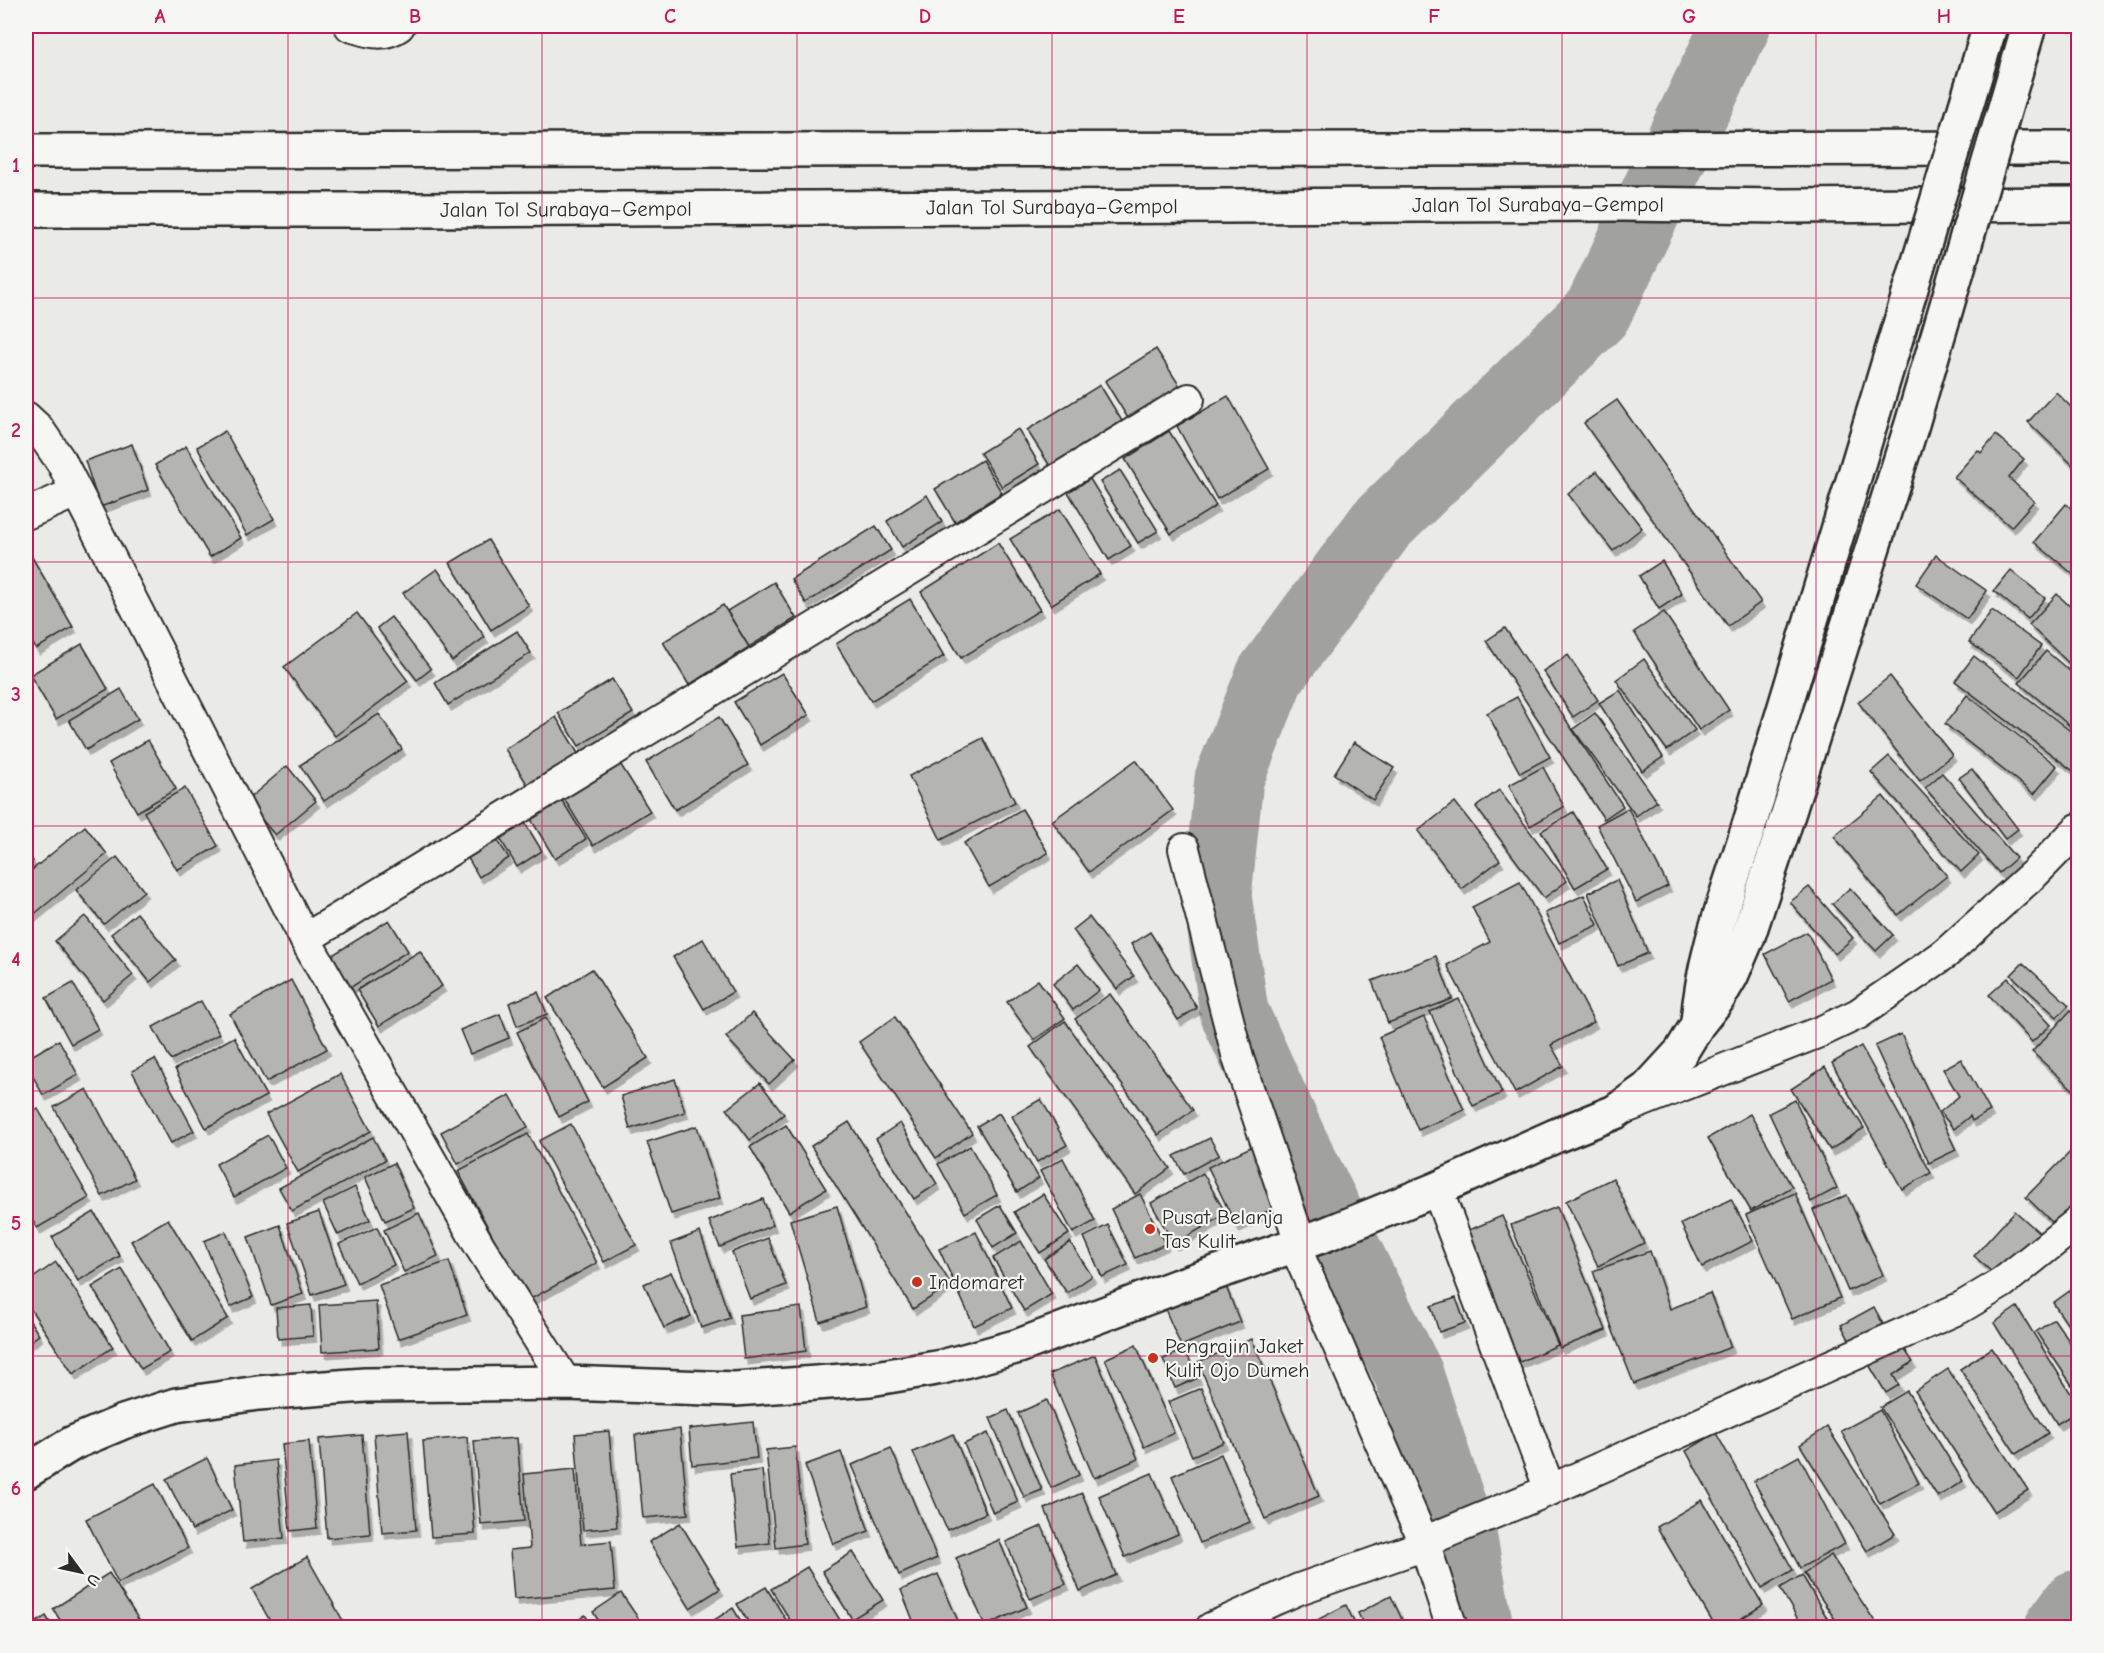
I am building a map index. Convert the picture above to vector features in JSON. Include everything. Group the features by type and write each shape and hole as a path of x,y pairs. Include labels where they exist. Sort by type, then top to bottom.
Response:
{"main road":[{"path":"1698,1024 1702,981 1712,946 1990,26"},
{"path":"26,1472 74,1443 123,1422 176,1405 258,1393 365,1386 566,1383 735,1389 870,1379 942,1367 1018,1346 1306,1241 1432,1191 1615,1112 1647,1089 1681,1052 1698,1024 1717,1000 1731,976 1748,936 1912,424 2029,26"},
{"path":"26,151 2079,148"},
{"name":"Jalan Tol Surabaya–Gempol","path":"26,210 2079,204"}],"street":[{"path":"350,26 379,34 391,32 399,26"},
{"path":"305,939 1189,399"},
{"path":"26,417 38,428 62,463 305,939 479,1245 566,1383"},
{"path":"26,514 76,492"},
{"path":"1615,1112 1858,1014 1945,954 2035,873 2079,829"},
{"path":"1184,849 1238,1058 1306,1241 1432,1541 1452,1628"},
{"path":"1432,1191 1540,1494"},
{"path":"1211,1628 1299,1589 1432,1541 1960,1308 2002,1283 2079,1222"}],"building":[{"path":"1156,349 1183,391 1131,423 1105,381"},
{"path":"1100,385 1122,421 1050,466 1027,430"},
{"path":"2056,392 2078,414 2078,470 2028,422"},
{"path":"1228,396 1269,469 1217,499 1177,426"},
{"path":"1617,400 1761,602 1728,626 1584,423"},
{"path":"1018,429 1039,464 1002,487 980,453"},
{"path":"225,431 274,519 247,535 197,447"},
{"path":"1169,431 1216,506 1171,534 1125,459"},
{"path":"1996,435 2024,459 2009,478 2034,501 2011,527 1954,477 1978,450 1981,453"},
{"path":"132,444 148,490 100,507 85,461"},
{"path":"186,446 241,538 210,557 155,465"},
{"path":"982,460 1002,493 955,522 935,489"},
{"path":"1120,470 1158,531 1138,543 1100,482"},
{"path":"1597,471 1642,528 1613,551 1568,494"},
{"path":"1090,479 1131,546 1109,560 1068,492"},
{"path":"927,495 942,522 902,547 887,521"},
{"path":"2066,504 2078,514 2078,570 2074,575 2034,542"},
{"path":"1060,509 1100,574 1051,605 1010,539"},
{"path":"876,526 891,550 806,603 791,579"},
{"path":"488,540 529,606 491,630 450,563"},
{"path":"998,543 1040,610 961,658 921,592"},
{"path":"26,547 73,627 36,649 26,631"},
{"path":"1936,555 1987,591 1967,619 1916,584"},
{"path":"1662,561 1682,594 1659,609 1639,576"},
{"path":"437,569 485,637 452,661 403,593"},
{"path":"2011,570 2045,598 2028,619 1994,591"},
{"path":"774,582 796,618 749,647 727,611"},
{"path":"2057,594 2078,614 2078,672 2029,625"},
{"path":"910,599 944,656 871,701 836,644"},
{"path":"723,605 749,647 689,685 663,642"},
{"path":"1992,610 2041,646 2019,677 1969,642"},
{"path":"1664,612 1729,710 1699,730 1634,632"},
{"path":"357,613 408,681 335,736 284,667"},
{"path":"391,617 431,669 417,680 377,628"},
{"path":"1505,628 1623,806 1604,819 1486,641"},
{"path":"517,631 531,653 448,705 435,683"},
{"path":"82,644 108,689 56,719 30,675"},
{"path":"2046,651 2078,678 2078,733 2019,683"},
{"path":"1568,655 1598,700 1573,717 1543,671"},
{"path":"1974,656 2078,737 2077,774 1955,681"},
{"path":"1644,659 1695,730 1667,750 1616,680"},
{"path":"782,673 809,715 760,745 734,702"},
{"path":"1890,676 1952,755 1920,781 1858,702"},
{"path":"612,679 633,713 579,746 558,713"},
{"path":"121,689 138,719 86,750 69,720"},
{"path":"1620,690 1663,757 1642,771 1599,703"},
{"path":"1967,695 2057,766 2034,794 1945,724"},
{"path":"1517,697 1550,757 1520,773 1487,713"},
{"path":"1595,713 1657,801 1636,816 1573,729"},
{"path":"379,714 402,749 324,801 300,765"},
{"path":"556,717 579,755 529,787 505,749"},
{"path":"719,717 748,765 675,810 646,762"},
{"path":"983,738 1015,802 941,840 909,776"},
{"path":"148,740 176,789 137,812 109,763"},
{"path":"1354,742 1394,768 1373,800 1334,774"},
{"path":"1889,756 1979,855 1961,872 1871,772"},
{"path":"1136,760 1173,810 1089,872 1052,821"},
{"path":"619,762 650,811 593,846 563,797"},
{"path":"287,766 316,801 275,835 246,801"},
{"path":"1543,767 1564,807 1530,826 1509,785"},
{"path":"1972,769 2018,829 2005,839 1959,778"},
{"path":"1942,773 2016,858 1999,873 1925,788"},
{"path":"185,788 218,846 177,870 144,812"},
{"path":"1499,790 1567,881 1544,898 1476,807"},
{"path":"1883,796 1947,876 1898,915 1834,836"},
{"path":"560,797 586,839 555,859 529,816"},
{"path":"1455,802 1500,860 1462,889 1418,831"},
{"path":"1628,808 1668,886 1636,902 1597,825"},
{"path":"1022,809 1048,853 989,887 964,843"},
{"path":"1573,812 1607,869 1575,888 1541,831"},
{"path":"519,813 542,851 517,867 494,828"},
{"path":"85,826 107,854 26,921 26,875"},
{"path":"493,833 509,858 479,877 464,851"},
{"path":"26,851 33,861 26,867"},
{"path":"117,857 144,891 104,924 76,890"},
{"path":"1617,880 1648,953 1618,966 1588,893"},
{"path":"1520,882 1594,1022 1551,1045 1563,1066 1515,1093 1447,965 1490,942 1472,907"},
{"path":"1809,887 1853,938 1835,954 1790,902"},
{"path":"1850,888 1893,935 1876,951 1832,904"},
{"path":"1584,895 1598,925 1559,943 1545,913"},
{"path":"137,913 176,960 150,982 111,934"},
{"path":"85,916 133,975 103,1000 55,941"},
{"path":"1089,917 1134,976 1117,989 1073,930"},
{"path":"389,920 408,951 345,991 326,959"},
{"path":"1150,932 1197,1008 1178,1020 1131,944"},
{"path":"1807,932 1831,979 1789,1001 1765,954"},
{"path":"703,939 733,992 704,1009 673,957"},
{"path":"420,951 442,986 379,1026 357,990"},
{"path":"1436,956 1452,999 1388,1023 1372,981"},
{"path":"2023,963 2069,1005 2057,1017 2011,975"},
{"path":"1078,964 1099,990 1073,1010 1053,984"},
{"path":"592,969 648,1058 603,1087 547,998"},
{"path":"2008,978 2051,1025 2032,1042 1989,995"},
{"path":"291,980 327,1049 266,1082 230,1014"},
{"path":"1038,980 1065,1018 1034,1040 1007,1002"},
{"path":"73,983 98,1029 71,1044 46,998"},
{"path":"538,992 547,1014 517,1026 509,1003"},
{"path":"1110,994 1193,1110 1158,1135 1075,1019"},
{"path":"1459,999 1502,1093 1473,1106 1430,1012"},
{"path":"201,1001 219,1034 171,1060 153,1027"},
{"path":"2071,1010 2078,1017 2078,1094 2032,1052"},
{"path":"752,1013 795,1060 769,1084 726,1037"},
{"path":"500,1014 509,1038 470,1054 460,1030"},
{"path":"895,1017 972,1133 936,1158 859,1042"},
{"path":"1424,1017 1464,1110 1418,1130 1379,1037"},
{"path":"546,1018 588,1102 559,1117 517,1032"},
{"path":"1065,1021 1170,1168 1135,1194 1030,1047"},
{"path":"1901,1034 1956,1150 1929,1163 1875,1046"},
{"path":"234,1037 266,1096 206,1128 175,1069"},
{"path":"59,1040 78,1075 43,1095 26,1059"},
{"path":"1861,1046 1931,1173 1902,1189 1832,1063"},
{"path":"155,1059 194,1131 171,1143 132,1071"},
{"path":"1961,1059 1990,1111 1972,1121 1970,1116 1954,1129 1940,1112 1959,1096 1943,1069"},
{"path":"1825,1067 1864,1128 1830,1150 1791,1089"},
{"path":"340,1074 371,1131 298,1172 266,1114"},
{"path":"675,1079 685,1112 630,1129 621,1096"},
{"path":"760,1083 784,1114 750,1140 727,1109"},
{"path":"87,1089 135,1179 102,1196 54,1107"},
{"path":"510,1095 528,1127 458,1164 441,1132"},
{"path":"1041,1099 1067,1145 1037,1162 1012,1116"},
{"path":"1795,1100 1837,1188 1811,1202 1769,1113"},
{"path":"38,1109 89,1198 37,1228 26,1208 26,1117"},
{"path":"999,1113 1039,1178 1017,1192 977,1126"},
{"path":"1750,1114 1792,1187 1751,1211 1708,1138"},
{"path":"849,1122 951,1284 913,1309 811,1146"},
{"path":"900,1123 937,1184 914,1199 876,1139"},
{"path":"571,1124 636,1245 604,1262 539,1141"},
{"path":"786,1125 826,1189 789,1212 750,1147"},
{"path":"697,1126 720,1198 671,1214 647,1142"},
{"path":"528,1134 597,1263 527,1301 458,1171"},
{"path":"268,1135 286,1168 234,1197 216,1164"},
{"path":"373,1137 385,1160 292,1211 279,1188"},
{"path":"1210,1138 1219,1155 1184,1174 1174,1156"},
{"path":"970,1146 997,1195 965,1213 938,1164"},
{"path":"1253,1146 1281,1205 1236,1226 1208,1167"},
{"path":"2073,1149 2078,1154 2078,1202 2055,1225 2026,1197"},
{"path":"1063,1158 1095,1221 1073,1233 1040,1171"},
{"path":"394,1163 414,1208 385,1221 365,1177"},
{"path":"1203,1173 1226,1214 1174,1244 1151,1203"},
{"path":"1613,1178 1644,1243 1598,1266 1566,1201"},
{"path":"355,1187 370,1220 338,1235 323,1203"},
{"path":"1795,1193 1840,1298 1792,1319 1746,1215"},
{"path":"1043,1194 1069,1234 1040,1253 1014,1212"},
{"path":"1140,1194 1165,1244 1135,1258 1111,1209"},
{"path":"1847,1195 1883,1275 1848,1291 1813,1210"},
{"path":"763,1199 773,1225 720,1247 709,1221"},
{"path":"1731,1199 1753,1241 1702,1267 1681,1224"},
{"path":"1000,1205 1017,1233 993,1248 977,1219"},
{"path":"837,1206 866,1307 820,1322 790,1220"},
{"path":"1557,1207 1606,1330 1560,1348 1511,1225"},
{"path":"2015,1211 2043,1236 2002,1281 1974,1256"},
{"path":"94,1212 120,1256 78,1281 52,1237"},
{"path":"319,1212 344,1284 312,1295 287,1223"},
{"path":"419,1213 438,1256 404,1272 384,1230"},
{"path":"1502,1216 1558,1345 1515,1364 1458,1235"},
{"path":"168,1219 228,1318 192,1341 131,1241"},
{"path":"280,1225 303,1294 271,1305 248,1237"},
{"path":"1108,1225 1128,1265 1102,1277 1084,1237"},
{"path":"377,1227 394,1265 357,1283 339,1244"},
{"path":"226,1232 253,1297 230,1307 204,1241"},
{"path":"700,1232 730,1318 701,1328 671,1243"},
{"path":"976,1232 1012,1308 974,1326 939,1249"},
{"path":"768,1238 786,1285 750,1299 732,1252"},
{"path":"1021,1241 1052,1294 1024,1311 993,1258"},
{"path":"1070,1242 1092,1276 1067,1293 1044,1259"},
{"path":"1650,1251 1670,1309 1710,1293 1731,1347 1634,1384 1593,1271"},
{"path":"449,1261 467,1315 398,1339 379,1285"},
{"path":"56,1262 113,1347 73,1374 26,1302 26,1283"},
{"path":"122,1269 170,1352 141,1369 92,1287"},
{"path":"671,1272 691,1316 664,1328 644,1284"},
{"path":"1225,1284 1240,1322 1181,1346 1165,1309"},
{"path":"2078,1285 2078,1340 2053,1303"},
{"path":"1456,1298 1465,1323 1439,1332 1431,1306"},
{"path":"376,1301 379,1348 322,1352 319,1305"},
{"path":"311,1305 313,1336 278,1339 276,1308"},
{"path":"801,1307 806,1351 744,1359 739,1315"},
{"path":"1874,1307 1885,1328 1853,1346 1841,1325"},
{"path":"2017,1307 2078,1405 2078,1411 2057,1424 1994,1323"},
{"path":"26,1315 39,1335 26,1344"},
{"path":"2054,1319 2078,1354 2078,1394 2036,1332"},
{"path":"1252,1339 1319,1496 1265,1519 1198,1362"},
{"path":"1901,1344 1913,1362 1893,1375 1899,1385 1886,1393 1868,1363"},
{"path":"1136,1345 1174,1433 1144,1447 1105,1359"},
{"path":"1992,1348 2048,1433 2016,1454 1960,1369"},
{"path":"1185,1350 1198,1378 1175,1388 1163,1359"},
{"path":"1095,1355 1138,1459 1094,1478 1050,1374"},
{"path":"1948,1369 2028,1490 1994,1512 1915,1391"},
{"path":"1201,1388 1224,1442 1192,1456 1168,1402"},
{"path":"1907,1391 1963,1481 1938,1497 1880,1407"},
{"path":"1047,1400 1079,1475 1051,1488 1018,1413"},
{"path":"1008,1410 1042,1490 1024,1497 990,1418"},
{"path":"1880,1410 1919,1483 1880,1504 1841,1431"},
{"path":"753,1422 757,1458 692,1465 689,1429"},
{"path":"1827,1427 1895,1534 1867,1551 1800,1445"},
{"path":"680,1429 688,1514 643,1518 635,1435"},
{"path":"408,1431 416,1530 382,1533 374,1434"},
{"path":"609,1431 617,1527 583,1530 575,1434"},
{"path":"988,1433 1018,1502 993,1513 964,1444"},
{"path":"1716,1433 1793,1570 1762,1588 1686,1451"},
{"path":"953,1434 986,1513 947,1530 913,1452"},
{"path":"362,1435 370,1534 327,1538 319,1439"},
{"path":"467,1437 475,1534 431,1537 423,1441"},
{"path":"517,1438 524,1521 481,1525 474,1441"},
{"path":"309,1441 317,1528 290,1531 282,1444"},
{"path":"795,1447 805,1544 776,1548 766,1450"},
{"path":"891,1448 937,1558 899,1575 852,1465"},
{"path":"841,1452 869,1531 833,1544 805,1465"},
{"path":"1221,1454 1250,1522 1200,1543 1172,1476"},
{"path":"1799,1456 1845,1544 1800,1568 1754,1481"},
{"path":"207,1458 232,1510 192,1530 166,1479"},
{"path":"276,1460 284,1538 243,1542 235,1465"},
{"path":"575,1469 581,1544 611,1541 615,1590 514,1599 510,1550 530,1548 524,1474"},
{"path":"762,1470 770,1543 738,1547 730,1474"},
{"path":"1152,1473 1178,1534 1125,1557 1099,1496"},
{"path":"155,1484 188,1548 118,1583 86,1519"},
{"path":"1082,1493 1116,1575 1080,1591 1045,1509"},
{"path":"1702,1500 1763,1605 1726,1628 1716,1628 1657,1527"},
{"path":"680,1523 720,1589 690,1608 649,1542"},
{"path":"1042,1526 1066,1584 1030,1599 1006,1542"},
{"path":"999,1540 1027,1607 985,1626 956,1558"},
{"path":"853,1552 883,1600 852,1619 822,1571"},
{"path":"1831,1555 1876,1623 1870,1628 1841,1628 1804,1573"},
{"path":"307,1557 347,1628 274,1628 252,1589"},
{"path":"807,1567 845,1628 795,1628 771,1589"},
{"path":"109,1573 144,1628 65,1628 53,1609"},
{"path":"938,1574 961,1628 916,1628 901,1590"},
{"path":"1802,1575 1833,1628 1803,1628 1780,1588"},
{"path":"766,1587 791,1628 752,1628 737,1604"},
{"path":"621,1593 645,1628 603,1628 593,1612"},
{"path":"1391,1596 1406,1628 1365,1628 1358,1613"},
{"path":"1346,1605 1357,1628 1321,1628 1317,1620"},
{"path":"733,1608 745,1628 707,1628 706,1625"},
{"path":"585,1615 594,1628 568,1628"},
{"path":"46,1616 53,1628 28,1628"}],"waterway":[{"path":"1479,1628 1463,1540 1409,1375 1293,1142 1234,1012 1217,896 1229,779 1270,676 1381,525 1597,313 1736,26"},
{"path":"2059,1628 2078,1605"}],"place":[{"name":"Pusat Belanja Tas Kulit","path":"1150,1229"},
{"name":"Indomaret","path":"917,1282"},
{"name":"Pengrajin Jaket Kulit Ojo Dumeh","path":"1153,1358"}]}
